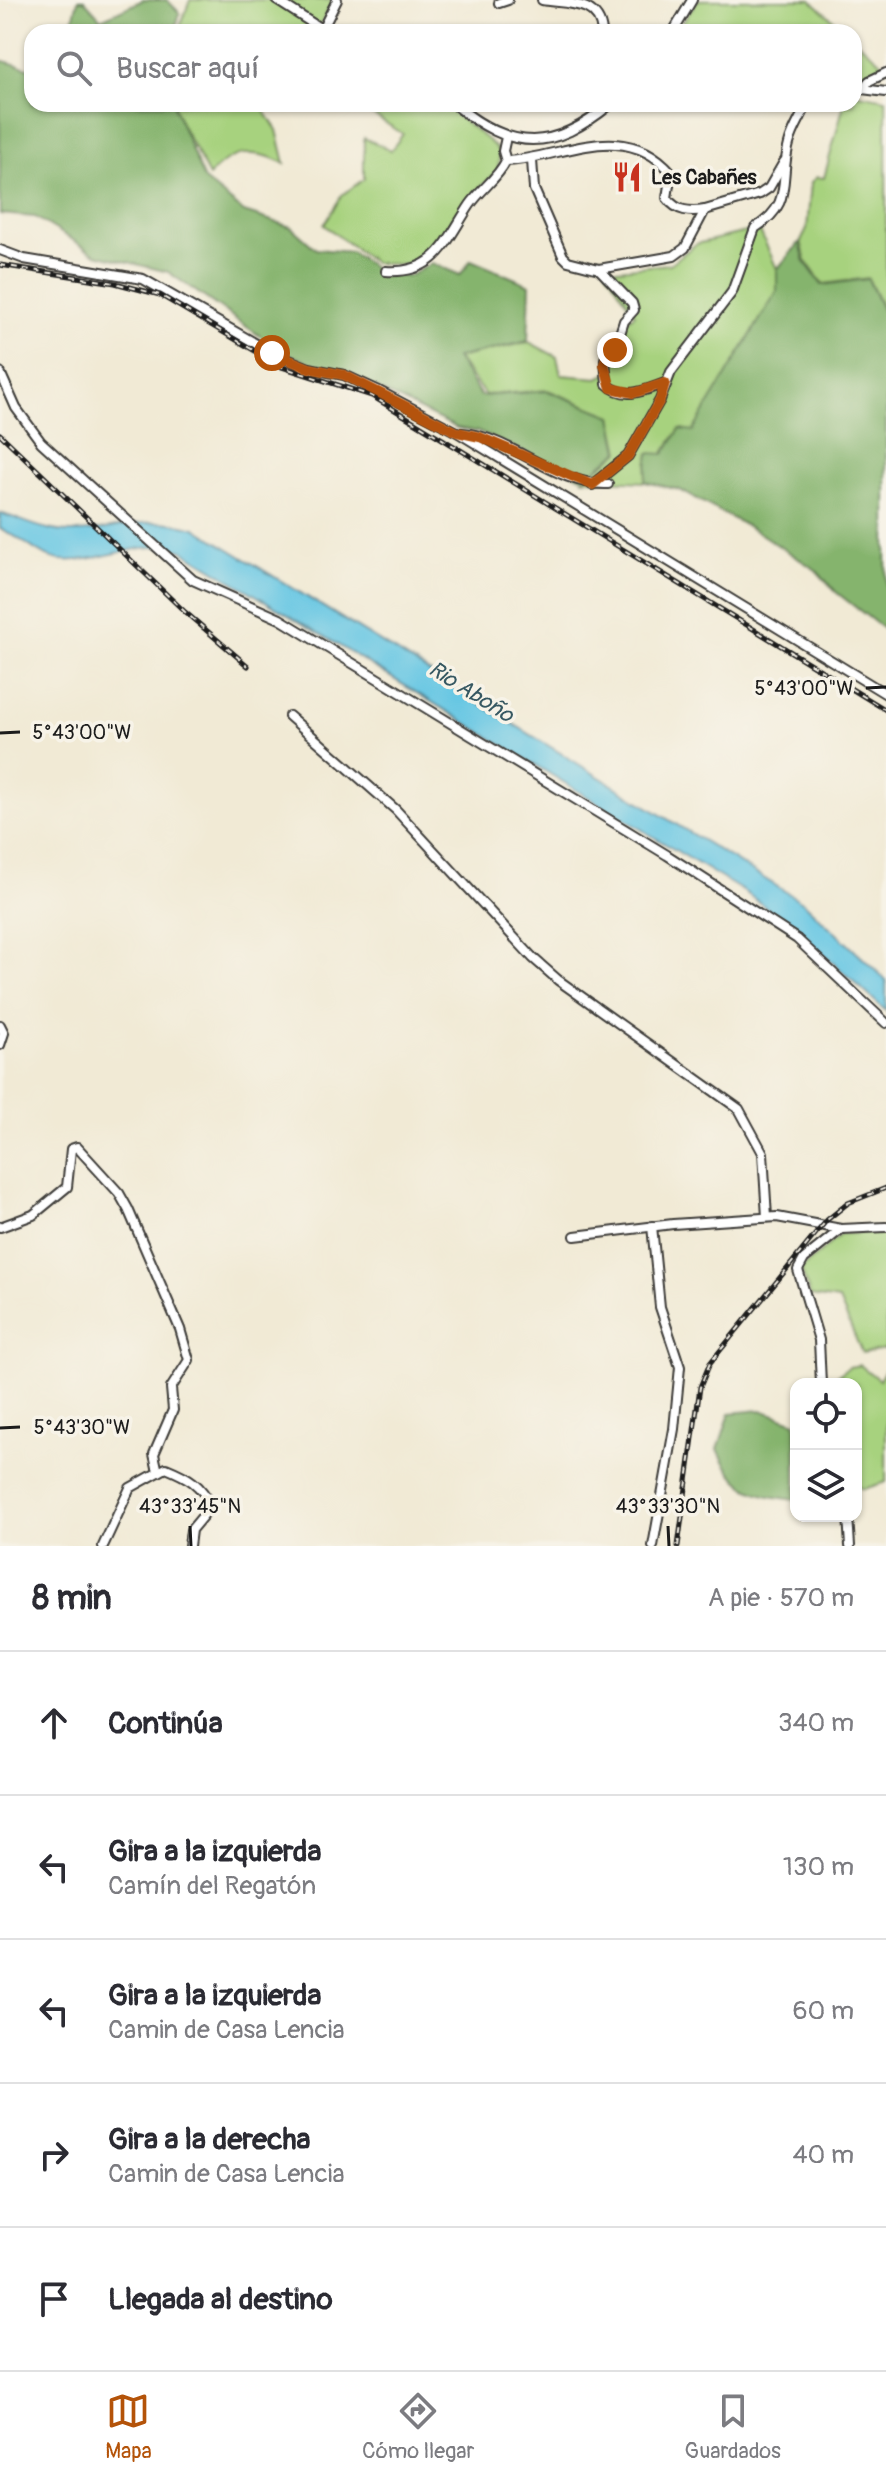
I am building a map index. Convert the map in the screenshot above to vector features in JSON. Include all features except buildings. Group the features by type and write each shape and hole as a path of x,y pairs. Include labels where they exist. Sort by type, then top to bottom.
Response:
{"street":[{"path":"276,0 313,24"},
{"path":"327,24 337,0"},
{"path":"542,0 587,7 598,17 600,24"},
{"path":"678,24 692,0"},
{"path":"864,87 886,73"},
{"path":"864,87 886,92"},
{"path":"464,112 483,128 506,137 550,139 590,121 601,112"},
{"path":"506,161 532,160 587,143 636,149 671,172 667,198 670,203 687,212 705,210 760,194 769,188 784,162 798,116 802,112"},
{"path":"386,271 415,269 431,260 456,233 471,203 488,189 506,161 503,151 506,137"},
{"path":"532,160 534,189 568,261 599,269 674,256 685,248 705,210"},
{"path":"592,485 628,456 660,400 665,383 732,292 755,228 765,223 782,201 784,162"},
{"path":"0,250 24,259 143,279 272,353 309,368 344,375 457,432 886,694"},
{"path":"599,269 632,303 634,310 624,321 615,350 605,359 607,384 623,393 634,393 665,383"},
{"path":"0,372 16,408 41,442 159,553 193,580 280,619 667,855 797,939 886,1023"},
{"path":"457,432 480,437 592,485 608,484"},
{"path":"289,716 396,810 533,958 558,980 739,1109 763,1153 767,1217"},
{"path":"0,1025 4,1033 0,1045"},
{"path":"0,1227 33,1215 67,1187 71,1149 77,1147 119,1193 180,1329 189,1360 171,1388 173,1410 154,1454 158,1472"},
{"path":"575,1236 767,1217 841,1229 886,1227"},
{"path":"652,1226 660,1307 680,1367 674,1429 653,1546"},
{"path":"821,1378 819,1340 798,1270 810,1252 841,1229"},
{"path":"103,1546 130,1488 166,1468 194,1480 204,1490 211,1506 191,1530 189,1546"},
{"path":"848,1522 850,1546"}],"green space":[{"path":"78,0 84,0 101,19 143,0 167,0 180,13 177,24 72,24"},
{"path":"190,0 333,0 320,24 181,24"},
{"path":"698,0 811,0 838,24 682,24"},
{"path":"862,46 883,63 885,68 862,78"},
{"path":"0,60 24,67 24,112 176,112 204,180 244,212 291,227 316,249 351,252 383,274 409,276 432,263 460,275 471,260 530,285 528,341 456,358 481,396 548,391 612,416 619,451 584,478 478,432 457,428 367,384 283,352 168,272 96,254 35,217 0,214"},
{"path":"862,94 886,99 886,316 868,278 823,284 806,261 801,241 807,229 811,182 817,177 824,178 842,112 862,112"},
{"path":"175,112 265,112 277,130 285,163 263,155 244,154 226,161 209,176"},
{"path":"369,112 452,112 495,147 499,153 498,171 463,205 436,243 413,265 374,263 324,225 342,195 364,179 364,138 391,150 403,134"},
{"path":"759,229 777,269 777,292 693,432 680,429 663,454 649,454 645,482 584,479 620,451 612,416 548,390 485,395 457,358 529,342 557,357 561,375 598,378 608,373 608,358 621,345 625,321 635,314 606,270 670,264 696,244"},
{"path":"800,242 805,262 822,285 868,279 886,318 886,631 836,592 816,570 756,531 680,490 645,482 649,453 664,454 680,429 693,431 777,291 777,269"},
{"path":"886,1232 886,1349 862,1353 839,1300 810,1296 801,1269 841,1234"},
{"path":"860,1365 879,1380 886,1369 886,1482 864,1489 862,1378 834,1378 849,1367"},
{"path":"761,1410 790,1420 790,1499 758,1493 732,1474 718,1449 730,1413"}],"water":[{"path":"0,513 63,532 161,522 195,528 804,903 886,980 886,1011 796,929 746,893 183,551 153,547 60,560 44,555 0,529"}],"railway":[{"path":"0,265 115,283 160,295 282,367 372,396 886,710"},
{"path":"0,434 185,612 248,666"},
{"path":"678,1546 700,1387 710,1363 827,1220 848,1203 886,1188"}],"place":[{"name":"Les Cabañes","path":"627,177"}],"route":[{"path":"272,353 309,368 344,375 457,432 480,437 592,485 628,456 660,400 665,383 634,393 611,388 607,384 604,364 607,354 615,350"}],"water label":[{"name":"Rio Aboño","path":"471,692"}]}
